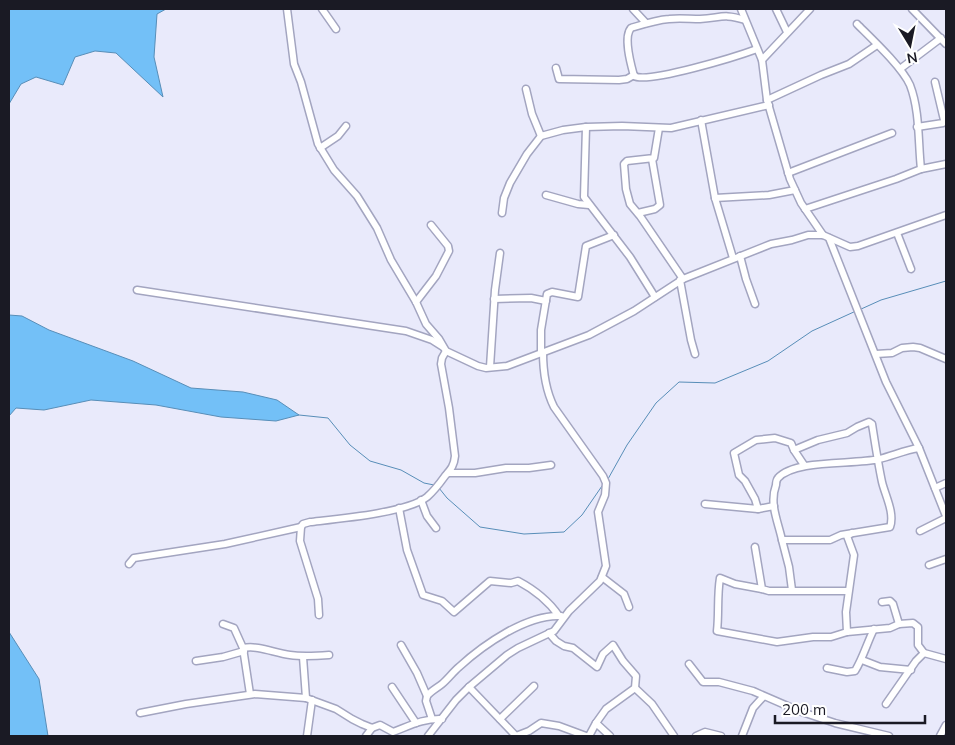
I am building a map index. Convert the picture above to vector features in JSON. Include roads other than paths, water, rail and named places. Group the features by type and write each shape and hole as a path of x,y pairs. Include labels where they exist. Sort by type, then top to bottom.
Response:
{"street":[{"path":"129,564 134,558 225,544 301,527 303,524 310,522 353,517 399,508 427,497 454,464 455,456 450,408 442,364 445,349 426,324 416,302 390,260 377,228 357,196 334,170 320,148 294,64 288,9"},
{"path":"322,9 336,29"},
{"path":"633,9 646,24"},
{"path":"741,9 762,60 768,102 788,173 805,208 826,236 886,382 919,448 946,514 920,531"},
{"path":"776,9 787,32"},
{"path":"762,60 810,9"},
{"path":"912,9 946,44"},
{"path":"745,20 730,15 720,15 700,19 669,19 631,28 628,33 634,75 636,78 646,77 706,66 757,49"},
{"path":"857,24 900,70 909,83 914,99 922,169"},
{"path":"900,70 941,38"},
{"path":"502,212 504,198 510,184 527,154 541,136 563,130 586,127 671,128 768,102 821,75 849,64 877,45"},
{"path":"556,68 559,79 619,80 627,79 634,75"},
{"path":"917,127 943,123 944,120 935,82"},
{"path":"526,89 532,114 541,136"},
{"path":"701,120 715,198 733,258"},
{"path":"320,148 338,136 346,126"},
{"path":"586,127 583,193 589,204 630,257 655,297"},
{"path":"638,213 655,209 660,205 652,159 655,157 659,128"},
{"path":"788,173 892,133"},
{"path":"652,159 627,161 624,164 628,199 681,280 695,354"},
{"path":"805,208 922,169 946,164"},
{"path":"715,198 769,195 795,190"},
{"path":"546,195 578,204 589,204"},
{"path":"137,290 406,331 432,340 478,366 490,367 514,364 589,335 634,311 681,280 771,244 808,235 826,236 850,247 858,246 946,216"},
{"path":"808,235 813,221"},
{"path":"416,302 436,276 449,252 448,246 431,225"},
{"path":"897,233 911,269"},
{"path":"440,736 430,734 456,700 507,655 554,631 562,616 602,577 606,566 598,512 605,495 606,483 554,407 548,395 541,330 549,292 578,297 586,246 614,235"},
{"path":"490,367 494,298 500,253"},
{"path":"740,256 755,304"},
{"path":"494,298 531,298 546,301"},
{"path":"876,354 892,353 902,348 913,347 946,358"},
{"path":"782,540 830,540 852,533 890,527 891,524 872,424 868,422 857,426 847,433 818,440 794,450"},
{"path":"758,509 755,499 739,475 734,453 756,440 775,438 791,443 804,465"},
{"path":"792,590 789,568 776,523 773,492 778,478 804,465 851,463 878,459 919,448"},
{"path":"448,473 475,473 506,468 529,468 551,465"},
{"path":"935,488 946,483"},
{"path":"421,500 427,516 436,528"},
{"path":"705,504 758,509 774,506"},
{"path":"399,508 407,550 423,595 442,601 454,612 490,581 511,583 518,581 543,597 562,616"},
{"path":"301,527 300,542 318,599 320,616"},
{"path":"848,632 846,612 854,555 848,536 852,533"},
{"path":"755,547 762,589"},
{"path":"928,565 946,559"},
{"path":"602,577 624,594 629,607"},
{"path":"848,591 769,591 735,584 720,578 717,600 717,631 777,642 813,637 831,637 848,632 890,628 899,624 913,623 919,631 918,645 924,653 946,659"},
{"path":"882,602 890,601 893,604 899,624"},
{"path":"427,696 465,662 505,634 543,618 562,616"},
{"path":"223,624 234,628 243,650 250,694"},
{"path":"827,668 852,672 862,660 864,650 874,629"},
{"path":"549,633 556,641 564,646 573,648 596,667 603,654 613,645 623,661 636,676 635,688 606,709 588,736"},
{"path":"401,645 417,673 427,696 426,701 432,718"},
{"path":"196,661 223,657 253,647 289,655 329,655"},
{"path":"886,704 920,655 924,653"},
{"path":"303,656 309,699 307,736"},
{"path":"862,660 880,667 911,670"},
{"path":"689,664 703,682 719,682 753,691 763,697 835,723 889,736"},
{"path":"500,719 534,686"},
{"path":"392,687 416,723"},
{"path":"469,687 516,736 530,731 541,723 559,726 588,736 599,732 608,734"},
{"path":"635,688 652,704 674,736"},
{"path":"140,714 186,704 250,694 309,699 336,709 352,720 372,728"},
{"path":"742,736 752,708 763,697"},
{"path":"366,736 372,728 380,725 392,732 432,718 442,719"},
{"path":"596,723 608,734"},
{"path":"940,736 946,726"},
{"path":"696,736 704,734 722,736"}],"water":[{"path":"9,9 166,9 157,14 154,57 163,97 116,53 95,51 75,57 63,85 36,77 21,84 9,104"},
{"path":"9,315 22,316 49,330 133,361 191,388 243,392 277,400 299,415 276,421 221,417 156,405 91,400 44,410 16,408 9,416"},
{"path":"9,632 39,679 48,736 9,736"}],"waterway":[{"path":"859,310 881,300 946,281"},
{"path":"608,479 627,445 656,403 679,382 715,383 768,361 812,331 856,311"},
{"path":"299,415 328,418 350,445 370,461 401,470 424,483 434,485"},
{"path":"439,488 447,498 480,527 524,534 564,532 582,515 602,486"}]}
